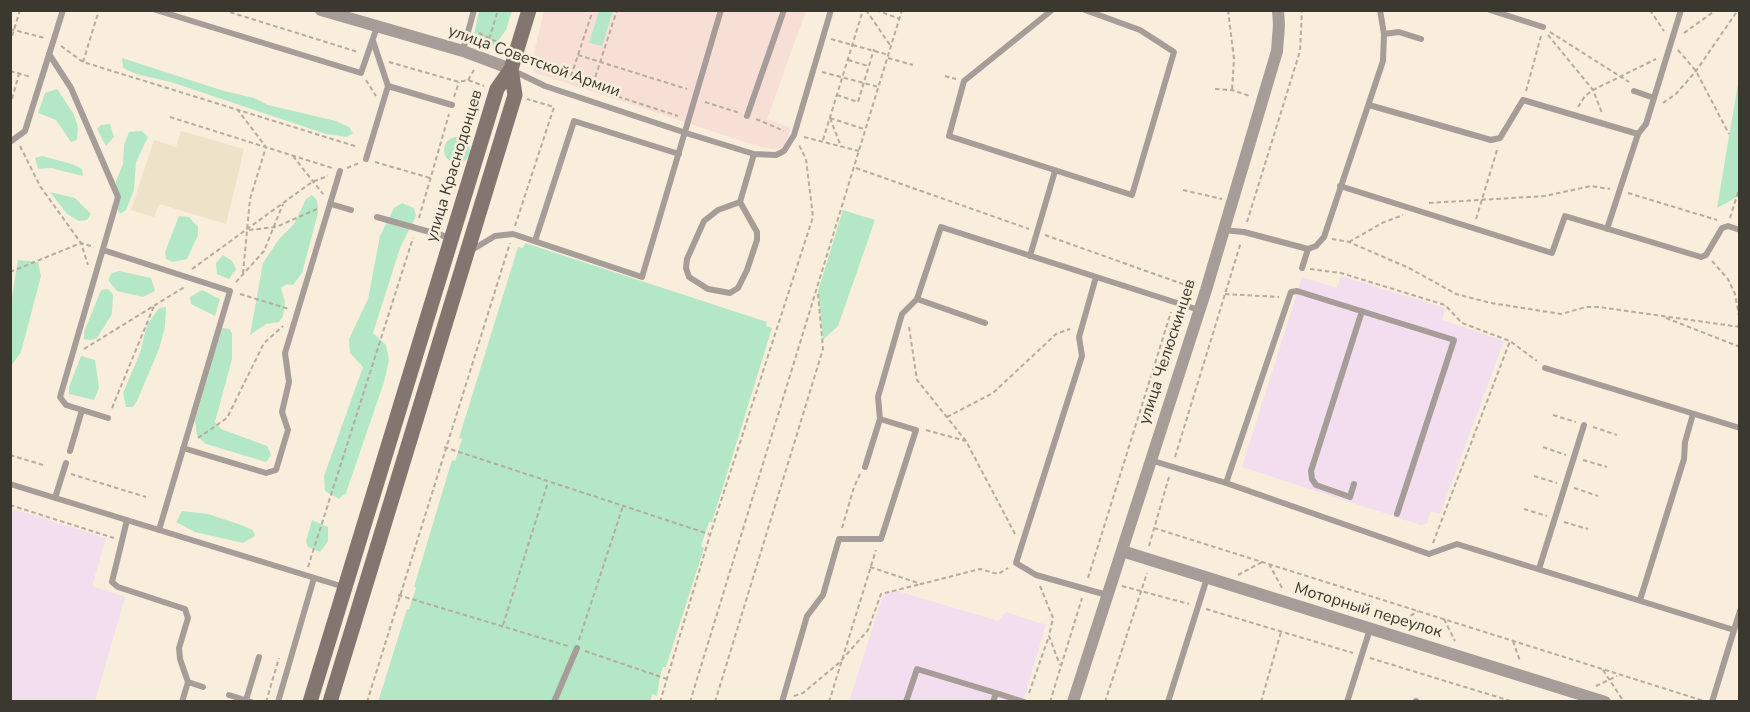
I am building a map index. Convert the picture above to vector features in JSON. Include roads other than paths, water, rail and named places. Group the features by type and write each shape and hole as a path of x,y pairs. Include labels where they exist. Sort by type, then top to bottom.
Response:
{"main road":[{"path":"330,702 515,95 511,69 529,10"},
{"name":"улица Краснодонцев","path":"310,702 497,89 511,69"}],"street":[{"name":"улица Челюскинцев","path":"1073,702 1199,310 1277,51 1280,25 1278,10"},
{"name":"улица Советской Армии","path":"328,11 463,51 511,69"},
{"name":"Моторный переулок","path":"1122,551 1605,702"}],"lane":[{"path":"13,140 25,131 63,10"},
{"path":"156,10 362,73 377,26"},
{"path":"463,51 474,10"},
{"path":"467,253 495,236 513,234 642,277 721,10"},
{"path":"747,116 784,10"},
{"path":"740,202 718,210 704,220 687,259 686,268 689,277 708,289 730,293 738,288 747,270 758,240 757,232 740,202 754,154 776,155 784,152 794,135 831,10"},
{"path":"1052,10 964,81 949,136 1132,195 1174,52 1140,30 1084,10"},
{"path":"1222,230 1244,232 1308,249 1316,246 1324,237 1383,60 1384,34 1380,10"},
{"path":"1490,10 1543,27"},
{"path":"1607,229 1638,134 1646,124 1681,10"},
{"path":"1384,34 1399,32 1421,39"},
{"path":"366,159 388,86 381,59 372,40"},
{"path":"49,54 71,88 118,197 60,397 66,405 108,418"},
{"name":"улица Советской Армии","path":"511,69 544,86 754,154"},
{"path":"388,86 452,105"},
{"path":"1634,91 1654,98"},
{"path":"1369,105 1491,140 1500,138 1523,100 1638,134"},
{"path":"536,241 574,121 679,154"},
{"path":"183,448 266,473 276,470 288,430 282,412 289,382 285,353 340,171"},
{"path":"1030,256 1055,171"},
{"path":"1340,186 1552,253 1565,216 1701,257 1706,255 1722,228 1728,226 1740,230"},
{"path":"331,204 351,210"},
{"path":"377,217 451,238"},
{"path":"865,467 880,419 878,397 902,315 917,299 941,226 1199,310"},
{"path":"1302,268 1308,249"},
{"path":"103,250 230,291 159,530"},
{"path":"1096,277 1079,337 1082,356 1016,564 1036,576 1084,590 1109,589"},
{"path":"1226,483 1291,292 1297,291 1454,340 1397,514"},
{"path":"917,299 985,323"},
{"path":"1354,484 1350,497 1316,485 1311,471 1362,311"},
{"path":"1545,368 1739,427"},
{"path":"70,451 82,410"},
{"path":"1640,600 1684,459 1685,442 1693,414"},
{"path":"782,701 807,616 823,595 839,539 881,539 916,430 880,419"},
{"path":"1539,569 1584,425"},
{"path":"1150,460 1226,483 1429,554 1457,544 1734,630"},
{"path":"55,498 66,463"},
{"path":"10,484 345,588"},
{"path":"127,520 111,576 114,585 180,606 188,613 179,648 180,659 188,682 183,702"},
{"path":"278,702 314,578"},
{"path":"1168,702 1207,578"},
{"path":"1712,702 1740,611"},
{"path":"1347,702 1370,629"},
{"path":"554,702 577,648"},
{"path":"229,695 249,701 259,657"},
{"path":"906,702 916,669 1025,702"},
{"path":"188,682 203,687"},
{"path":"993,702 996,693"}]}
